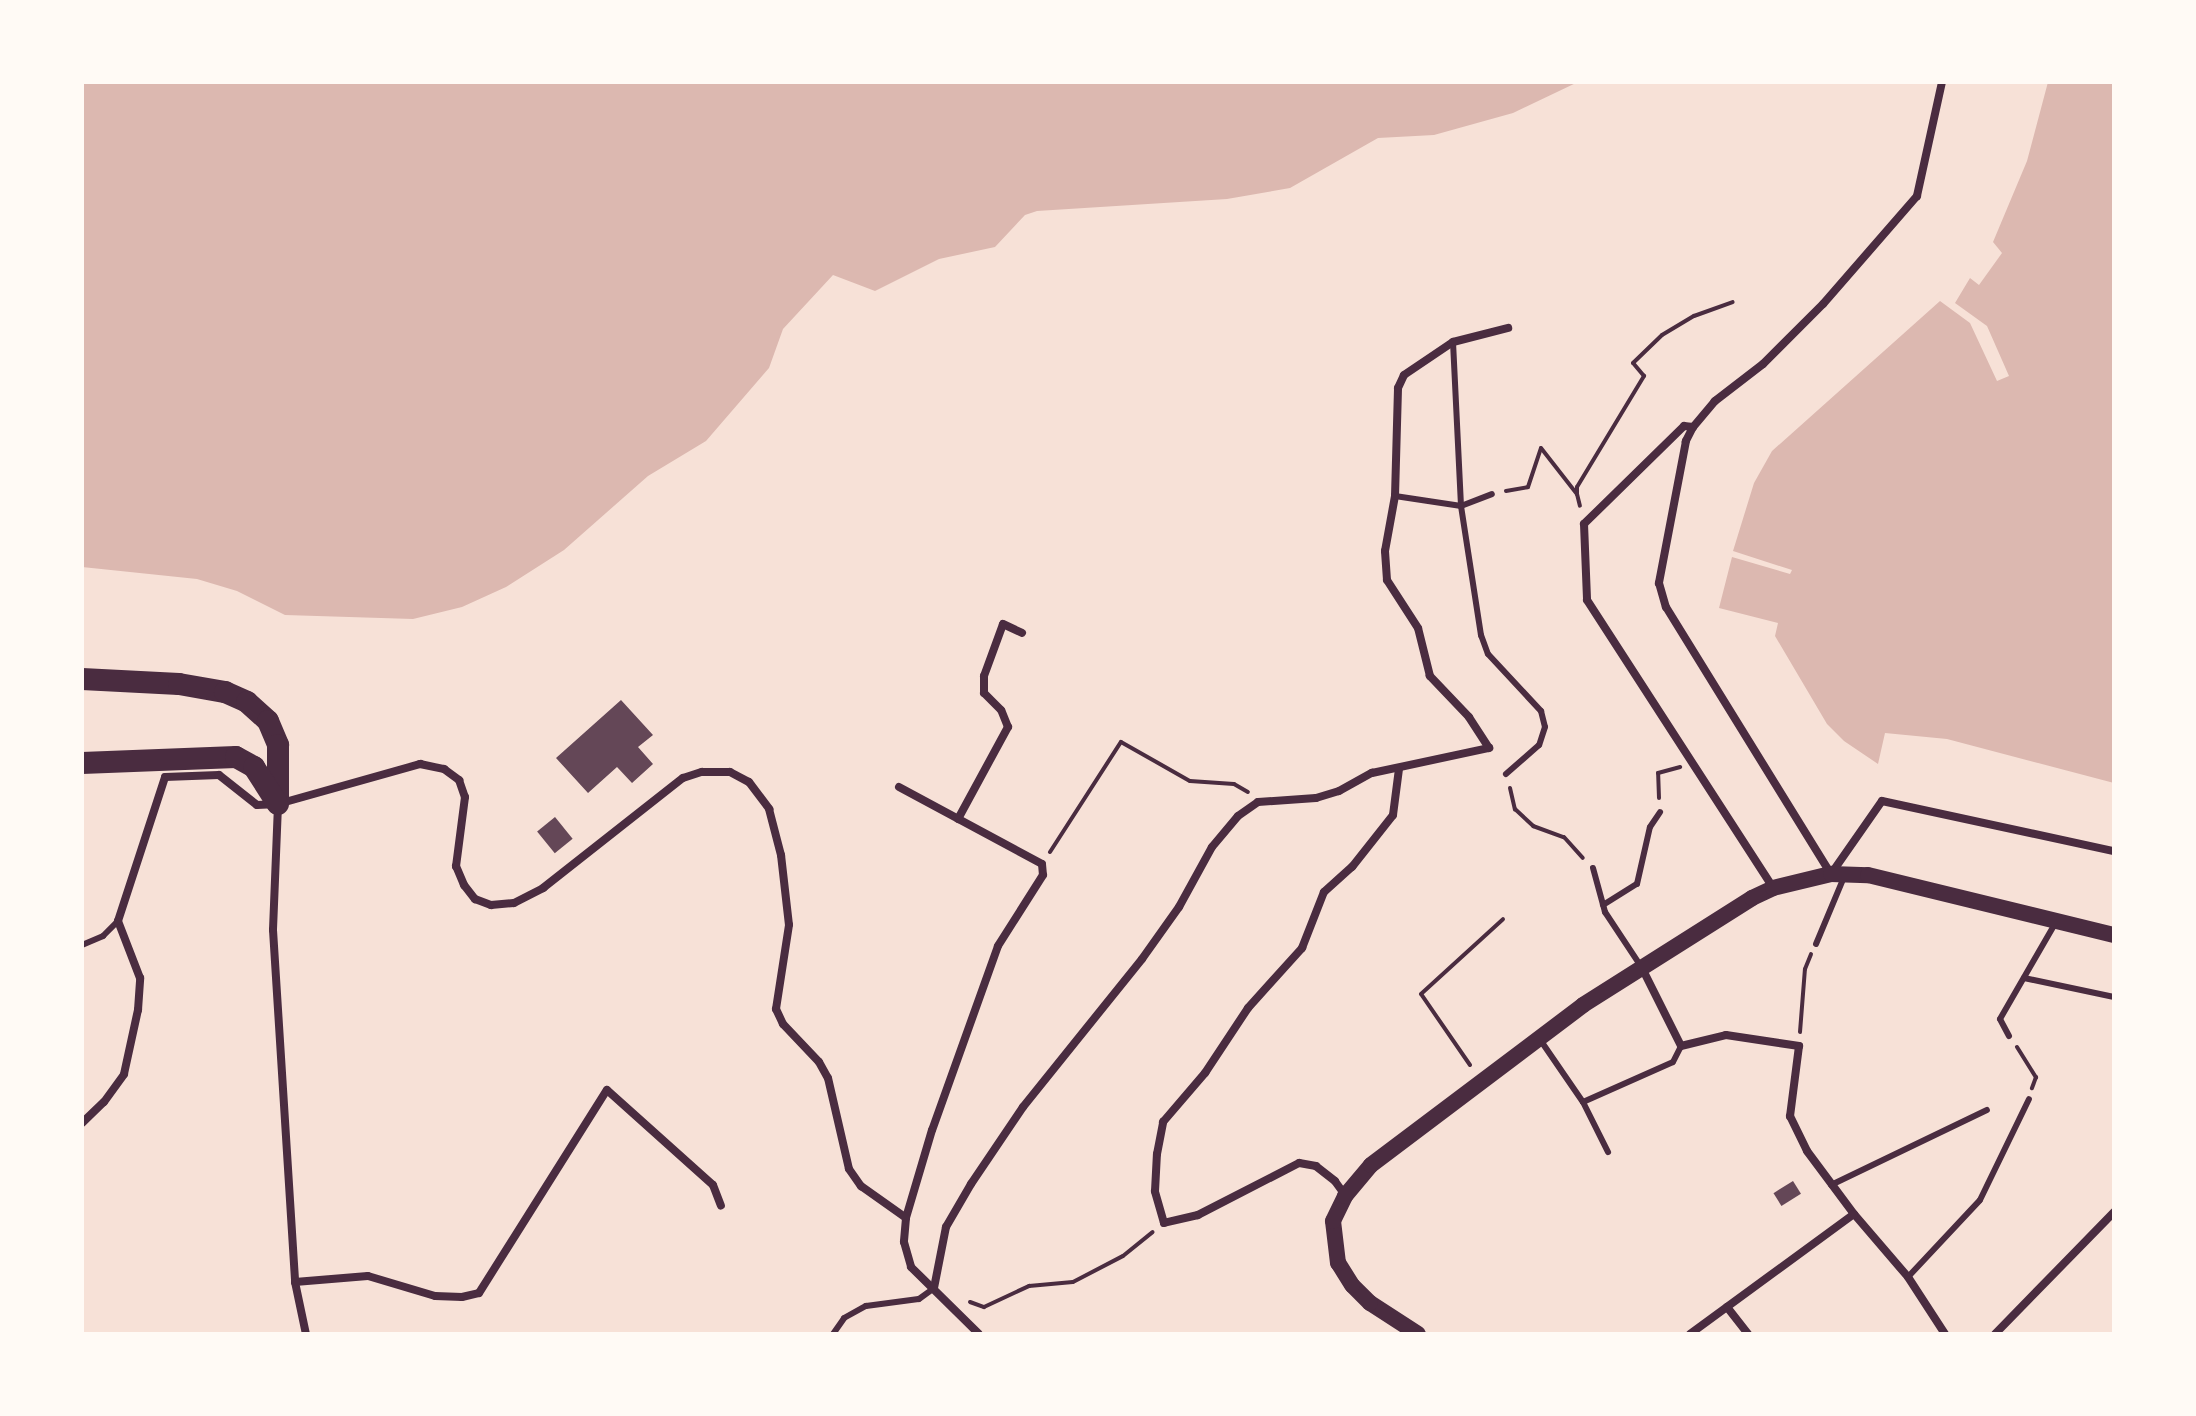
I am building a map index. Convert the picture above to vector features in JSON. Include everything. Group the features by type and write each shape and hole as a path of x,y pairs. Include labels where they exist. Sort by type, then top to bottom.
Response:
{"highway":[{"path":"82,679 179,684 225,692 247,702 268,721 278,745 278,804"},
{"path":"82,763 236,757 264,778 278,804"}],"main road":[{"path":"1418,1334 1370,1303 1352,1285 1338,1263 1333,1221 1345,1196 1371,1165 1539,1038 1642,968 1773,888 1838,874 1868,875 2114,935"}],"street":[{"path":"1942,82 1917,196 1823,304 1763,364 1715,401 1693,427 1686,441 1659,583 1666,607 1838,874 1882,801 2114,851"},
{"path":"936,1290 946,1227 971,1184 1023,1107 1179,907 1212,847 1238,816 1258,802 1316,798 1339,791 1372,773 1489,748 1469,717 1430,676 1418,628 1387,580 1385,551 1395,496 1398,388 1404,375 1453,342 1508,328"},
{"path":"1693,427 1684,426 1584,524 1587,600 1773,888"},
{"path":"958,819 1008,727 1001,710 984,693 984,676 1003,624 1022,633"},
{"path":"82,1123 104,1102 124,1074 138,1010 140,978 118,921 165,777 219,775 257,805 278,804 420,764 444,769 459,780 465,797 456,866 464,885 475,899 491,905 514,903 543,888 683,778 730,772 749,782 769,809 781,855 789,925 776,1009 783,1024 819,1062 828,1078 849,1169 861,1186 906,1218"},
{"path":"1345,1196 1335,1181 1316,1166 1299,1163 1198,1215 1164,1223 1155,1191 1163,1122 1205,1073 1248,1008 1302,948 1324,892 1352,867 1393,815 1399,769"},
{"path":"899,787 1042,864 1043,875 998,946 932,1130 906,1218 904,1242 911,1267 979,1334"},
{"path":"278,804 273,930 295,1282 306,1334"},
{"path":"1642,968 1681,1046 1726,1035 1799,1046 1790,1116 1807,1151 1854,1214 1908,1277 1945,1334"},
{"path":"295,1282 368,1276 435,1296 462,1297 479,1293 607,1090 713,1185 721,1206"},
{"path":"1995,1334 2114,1212"},
{"path":"1690,1334 1854,1214"},
{"path":"1727,1307 1748,1334"}],"lane":[{"path":"1453,342 1461,506 1473,594 1488,654 1541,711 1545,727 1539,745 1506,774"},
{"path":"1395,496 1461,506 1492,494"},
{"path":"1603,905 1637,884 1650,827 1660,812"},
{"path":"1593,868 1603,905 1642,968"},
{"path":"1816,944 1838,874"},
{"path":"82,945 103,936 118,921"},
{"path":"2009,1036 2000,1019 2056,922"},
{"path":"2024,978 2114,997"},
{"path":"1539,1038 1583,1102 1608,1152"},
{"path":"1583,1102 1673,1062 1681,1046"},
{"path":"1908,1277 1980,1200 2029,1099"},
{"path":"1831,1185 1987,1110"},
{"path":"833,1334 844,1318 866,1306 919,1299 936,1290"}],"path":[{"path":"1584,524 1577,487 1644,376 1633,363 1662,335 1694,316 1733,302"},
{"path":"1492,494 1528,487 1541,448 1577,494"},
{"path":"1042,864 1121,742 1190,781 1234,784 1258,802"},
{"path":"1660,812 1658,773 1692,764"},
{"path":"1506,774 1515,809 1533,826 1564,837 1593,868"},
{"path":"1481,1082 1421,994 1503,919"},
{"path":"1799,1046 1805,969 1816,944"},
{"path":"2009,1036 2036,1077 2029,1099"},
{"path":"936,1290 984,1307 1029,1286 1073,1282 1123,1256 1164,1223"}],"shaded area":[{"path":"82,82 1578,82 1513,113 1434,135 1378,138 1290,188 1227,199 1037,211 1025,215 995,247 939,259 875,291 833,275 783,329 769,368 706,441 648,476 564,550 506,587 462,607 413,619 285,615 237,591 197,579 82,567"},
{"path":"2048,82 2114,82 2114,783 1947,739 1885,733 1878,764 1844,741 1827,724 1775,636 1778,623 1719,608 1732,557 1790,574 1792,570 1733,551 1754,483 1772,451 1940,301 1970,323 1997,381 2009,376 1987,326 1955,303 1970,278 1979,285 2002,253 1993,242 2027,161"}],"building":[{"path":"621,700 653,735 638,747 653,764 632,783 617,767 588,793 556,758"},
{"path":"555,817 573,839 555,853 537,831"},
{"path":"1793,1181 1801,1194 1781,1206 1773,1193"}]}
